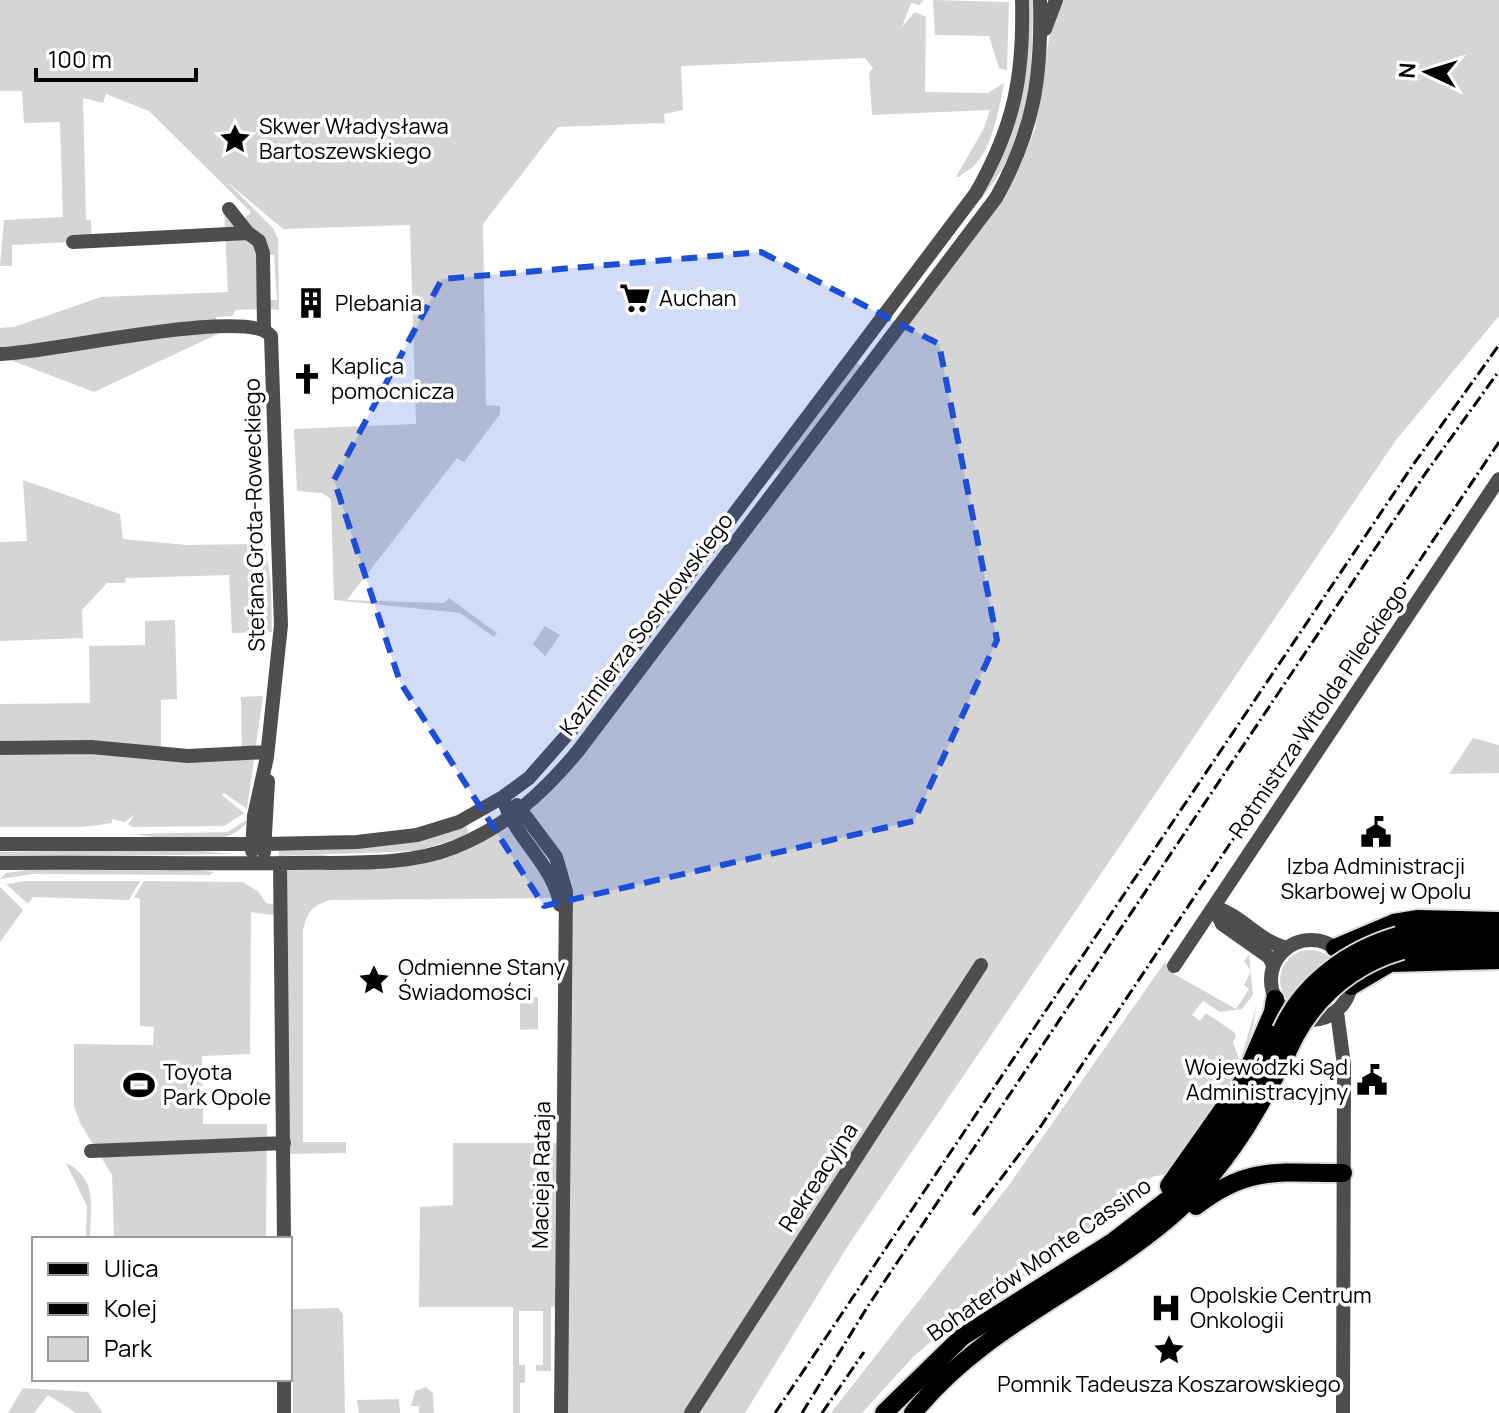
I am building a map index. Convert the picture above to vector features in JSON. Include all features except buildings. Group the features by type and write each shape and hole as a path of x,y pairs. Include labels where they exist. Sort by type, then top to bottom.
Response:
{"main road":[{"path":"1335,948 1394,923 1418,919 1499,921"},
{"name":"Bohaterów Monte Cassino","path":"884,1413 962,1337 1138,1225 1188,1181 1229,1130 1289,1033 1334,985 1400,943 1431,930 1499,933"},
{"name":"Bohaterów Monte Cassino","path":"1400,943 1499,948"},
{"path":"1351,986 1390,963 1499,960"},
{"path":"1138,1225 1223,1114 1254,1056 1273,1012 1275,999"},
{"name":"Bohaterów Monte Cassino","path":"941,1382 996,1333 1168,1219 1233,1149 1266,1097 1289,1033"},
{"path":"1168,1219 1246,1176 1343,1173"},
{"path":"913,1413 941,1382"},
{"path":"922,1413 941,1382"}],"street":[{"name":"Kazimierza Sosnkowskiego","path":"0,844 357,842 417,835 459,822 529,778 573,728 976,193 996,157 1016,102 1021,61 1022,0"},
{"name":"Kazimierza Sosnkowskiego","path":"0,863 344,863 426,855 454,847 516,814 578,751 978,224 1024,144 1040,61 1040,0"},
{"path":"1040,61 1047,21 1056,0"},
{"name":"Stefana Grota-Roweckiego","path":"229,209 248,233 259,241 263,253 264,328 273,348 281,615 267,754 254,816 258,864"},
{"path":"73,242 248,233"},
{"path":"0,354 26,353 146,332 246,325 264,328"},
{"name":"Rotmistrza Witolda Pileckiego","path":"1174,966 1499,479"},
{"path":"0,748 91,747 188,756 267,754"},
{"name":"Macieja Rataja","path":"503,797 562,867 566,892 561,1413"},
{"path":"280,863 284,1237"},
{"path":"0,870 38,864"},
{"path":"258,864 281,896"},
{"path":"1214,907 1232,912 1264,938 1287,948"},
{"path":"1214,907 1222,924 1269,957 1273,965"},
{"path":"1337,1012 1319,1020 1293,1017 1275,999 1270,982 1273,965 1287,948 1306,940 1335,948 1350,969 1351,986 1337,1012 1344,1065 1343,1413"},
{"name":"Rekreacyjna","path":"691,1413 981,965"},
{"path":"1319,1020 1344,1065"},
{"path":"91,1151 284,1143"},
{"path":"284,1381 284,1413"}],"highlighted area":[{"path":"761,252 939,344 997,640 914,821 544,906 400,682 334,480 442,279"}],"green space":[{"path":"0,0 924,0 919,5 911,3 902,27 915,12 926,17 925,92 988,93 1004,83 986,147 975,165 959,177 956,177 984,128 990,110 872,115 869,73 873,68 865,58 681,66 683,110 664,114 665,123 558,127 483,224 486,405 500,406 500,414 464,462 457,458 347,600 444,603 449,598 497,633 494,637 460,613 334,600 331,499 322,493 297,491 294,429 416,424 410,225 283,229 226,181 273,228 278,239 279,310 270,309 269,300 277,300 274,255 258,255 261,309 236,310 232,316 216,317 220,333 94,392 0,356 0,328 14,327 101,297 228,292 224,209 240,223 251,212 149,111 106,94 103,103 83,98 86,220 91,220 92,241 12,245 12,266 0,266 4,220 63,217 60,122 24,123 22,91 0,91"},
{"path":"933,0 1009,2 1007,70 999,68 989,36 935,35"},
{"path":"1029,0 1033,0 1033,28 1026,105 1011,152 981,199 978,198 993,171 1020,103 1027,58"},
{"path":"1063,0 1499,0 1499,316 1396,440 849,1244 745,1413 561,1413 561,1305 551,1307 551,1371 536,1371 536,1365 543,1365 543,1311 519,1311 519,1365 525,1365 525,1382 520,1383 520,1413 513,1413 513,1307 419,1307 420,1207 453,1205 453,1143 562,1143 563,874 521,810 538,796 1016,173 1035,129 1051,26"},
{"path":"857,362 862,367 781,473 775,468"},
{"path":"23,480 120,514 123,539 187,545 265,544 271,583 272,632 232,633 229,575 126,578 125,583 107,583 82,610 83,638 0,641 0,542 27,541"},
{"path":"175,620 177,699 161,700 161,754 242,753 241,697 263,696 247,809 224,793 222,795 244,813 224,826 132,827 128,824 135,814 125,822 112,819 112,823 83,827 0,827 0,704 90,703 89,646 145,645 145,621"},
{"path":"545,626 560,635 545,656 533,644"},
{"path":"1473,738 1499,745 1499,773 1449,774"},
{"path":"511,818 559,898 331,900 319,904 308,915 303,932 303,1142 346,1142 346,1153 284,1154 280,863 426,855"},
{"path":"249,819 240,830 212,840 178,840 132,834 227,832"},
{"path":"466,825 469,835 417,851 279,856 279,850 409,843"},
{"path":"179,849 235,854 0,858 0,852"},
{"path":"186,869 214,872 210,875 32,874 0,879 6,873 27,870"},
{"path":"26,881 140,881 129,900 33,897 28,904 6,884"},
{"path":"144,881 242,882 258,891 266,903 276,905 273,915 251,912 250,1054 202,1056 203,1124 267,1124 266,1237 114,1237 112,1175 80,1123 74,1106 74,1044 153,1045 154,1027 140,1026 140,899 134,897"},
{"path":"0,887 23,910 0,942"},
{"path":"1310,950 1321,952 1331,959 1338,969 1338,991 1331,1001 1321,1008 1310,1010 1299,1008 1289,1001 1282,991 1280,980 1282,969 1289,959 1299,952"},
{"path":"1249,955 1251,970 1244,961"},
{"path":"1165,962 1174,974 1236,1009 1249,989 1244,985 1251,972 1253,995 1242,1009 1220,1012 1203,1001 1192,1015 1200,1021 1206,1013 1234,1032 1236,1037 1233,1042 1240,1062 1256,1007 1245,1053 1235,1075 1210,1116 1167,1174 1151,1177 1134,1204 947,1328 913,1357 862,1413 831,1413 1009,1185"},
{"path":"520,997 538,997 538,1029 520,1030"},
{"path":"66,1163 77,1170 88,1186 90,1237 86,1237 87,1206"},
{"path":"338,1308 343,1314 345,1413 293,1413 293,1309"},
{"path":"426,1387 433,1393 434,1413 419,1413 419,1406 411,1406 415,1391"},
{"path":"23,1388 88,1392 103,1413 76,1413 48,1395 34,1413 8,1413"},
{"path":"399,1399 400,1413 359,1413 357,1400"}],"railway":[{"path":"775,1413 1413,465 1499,345"},
{"path":"802,1413 868,1306 1425,474 1499,371"},
{"path":"973,1215 1041,1126 1499,442"},
{"path":"822,1413 864,1352"}],"place":[{"name":"Skwer Władysława Bartoszewskiego","path":"235,139"},
{"name":"Auchan","path":"635,298"},
{"name":"Plebania","path":"311,303"},
{"name":"Kaplica pomocnicza","path":"307,379"},
{"name":"Izba Administracji Skarbowej w Opolu","path":"1376,832"},
{"name":"Odmienne Stany Świadomości","path":"374,980"},
{"name":"Wojewódzki Sąd Administracyjny","path":"1372,1080"},
{"name":"Toyota Park Opole","path":"139,1085"},
{"name":"Opolskie Centrum Onkologii","path":"1166,1308"},
{"name":"Pomnik Tadeusza Koszarowskiego","path":"1169,1350"}]}
